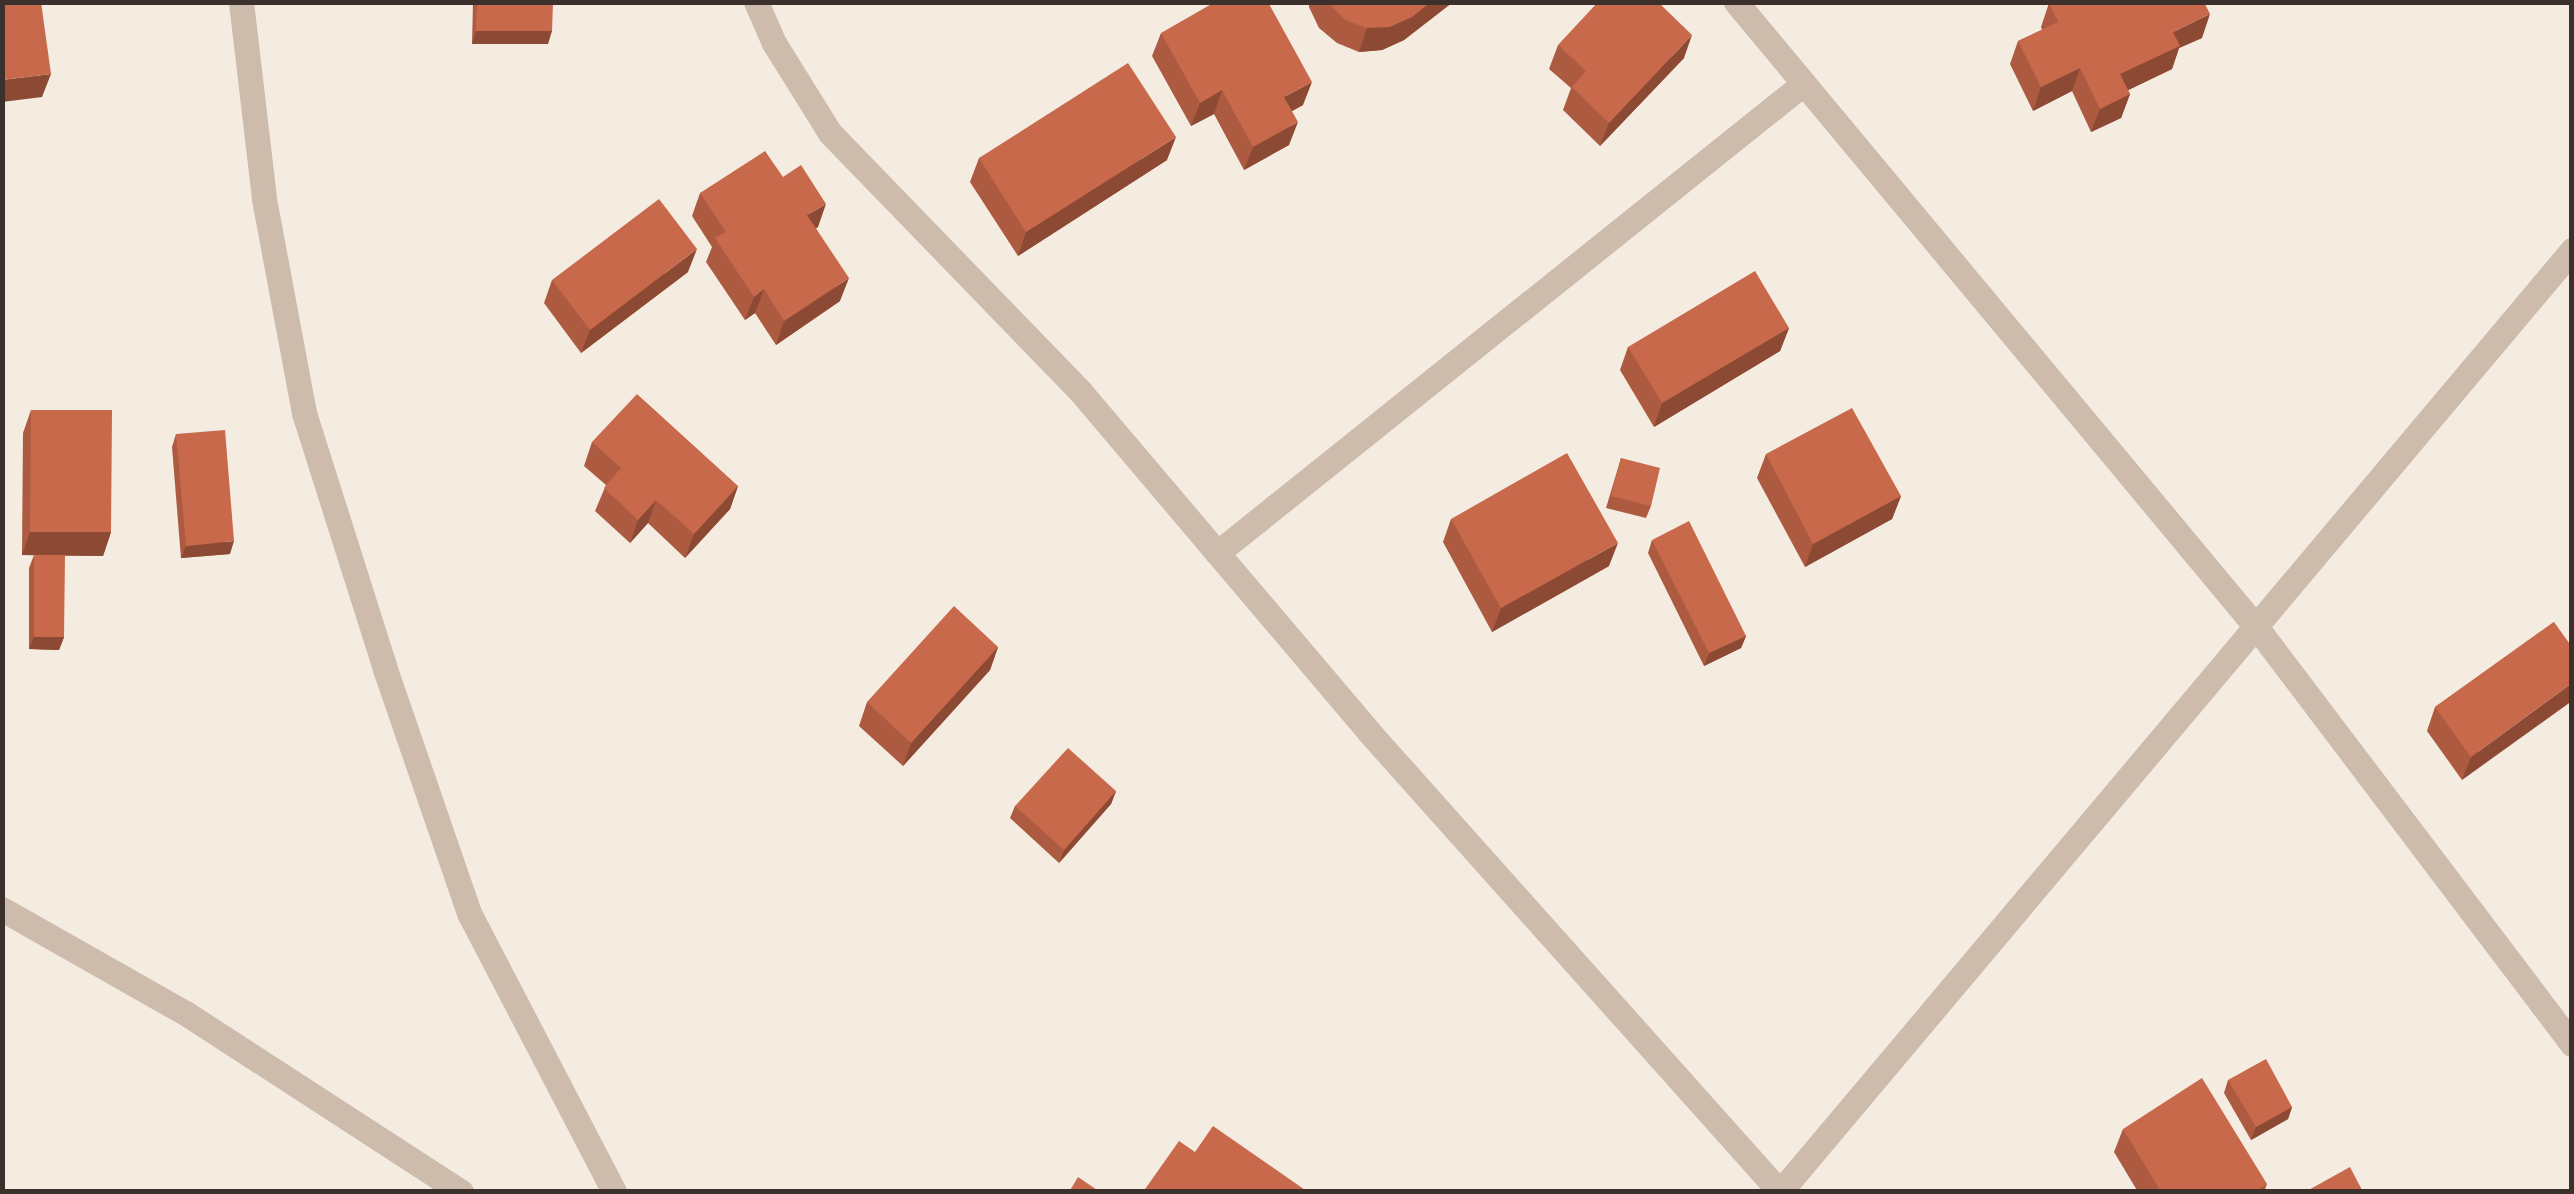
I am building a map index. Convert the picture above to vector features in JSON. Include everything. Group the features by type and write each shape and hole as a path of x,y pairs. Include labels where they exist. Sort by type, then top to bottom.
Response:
{"street":[{"path":"241,2 264,199 304,413 469,914 614,1192"},
{"path":"756,2 774,43 830,133 1080,391 1369,732 1780,1191 2572,250"},
{"path":"1736,2 2257,628 2572,1044"},
{"path":"1217,552 1804,84"},
{"path":"2,909 187,1014 461,1192"}],"building":[{"path":"2,2 41,2 51,74 2,80"},
{"path":"477,2 553,2 552,31 476,31"},
{"path":"1215,2 1268,2 1312,82 1284,97 1298,122 1253,147 1222,90 1200,103 1161,33"},
{"path":"1327,2 1431,2 1390,27 1367,28 1345,20"},
{"path":"1598,2 1658,2 1692,35 1609,123 1572,87 1586,71 1558,45"},
{"path":"2051,2 2204,2 2210,14 2173,32 2180,46 2120,74 2130,94 2100,109 2080,68 2041,87 2018,41 2058,22"},
{"path":"1128,63 1176,137 1026,232 979,158"},
{"path":"765,151 783,177 801,165 826,204 807,215 849,278 784,321 764,289 754,297 715,238 726,232 700,193"},
{"path":"659,199 697,249 590,330 552,280"},
{"path":"1755,271 1789,328 1662,403 1628,347"},
{"path":"637,394 738,486 694,534 656,500 638,520 604,488 621,468 592,442"},
{"path":"1852,408 1901,496 1813,544 1766,454"},
{"path":"31,410 112,410 111,532 30,532"},
{"path":"225,430 234,541 186,546 176,434"},
{"path":"1567,453 1618,543 1501,608 1451,519"},
{"path":"1621,458 1660,468 1651,506 1611,496"},
{"path":"1689,521 1746,636 1709,653 1652,540"},
{"path":"34,555 65,555 64,637 34,637"},
{"path":"954,606 998,647 911,743 867,702"},
{"path":"2554,622 2572,647 2572,683 2471,757 2435,707"},
{"path":"1068,748 1116,791 1064,850 1015,806"},
{"path":"2266,1059 2292,1107 2256,1127 2228,1080"},
{"path":"2202,1078 2267,1184 2255,1192 2161,1192 2123,1129"},
{"path":"1213,1126 1308,1192 1143,1192 1179,1141 1195,1152"},
{"path":"2350,1167 2363,1192 2305,1192"},
{"path":"1078,1177 1100,1192 1069,1192"}]}
